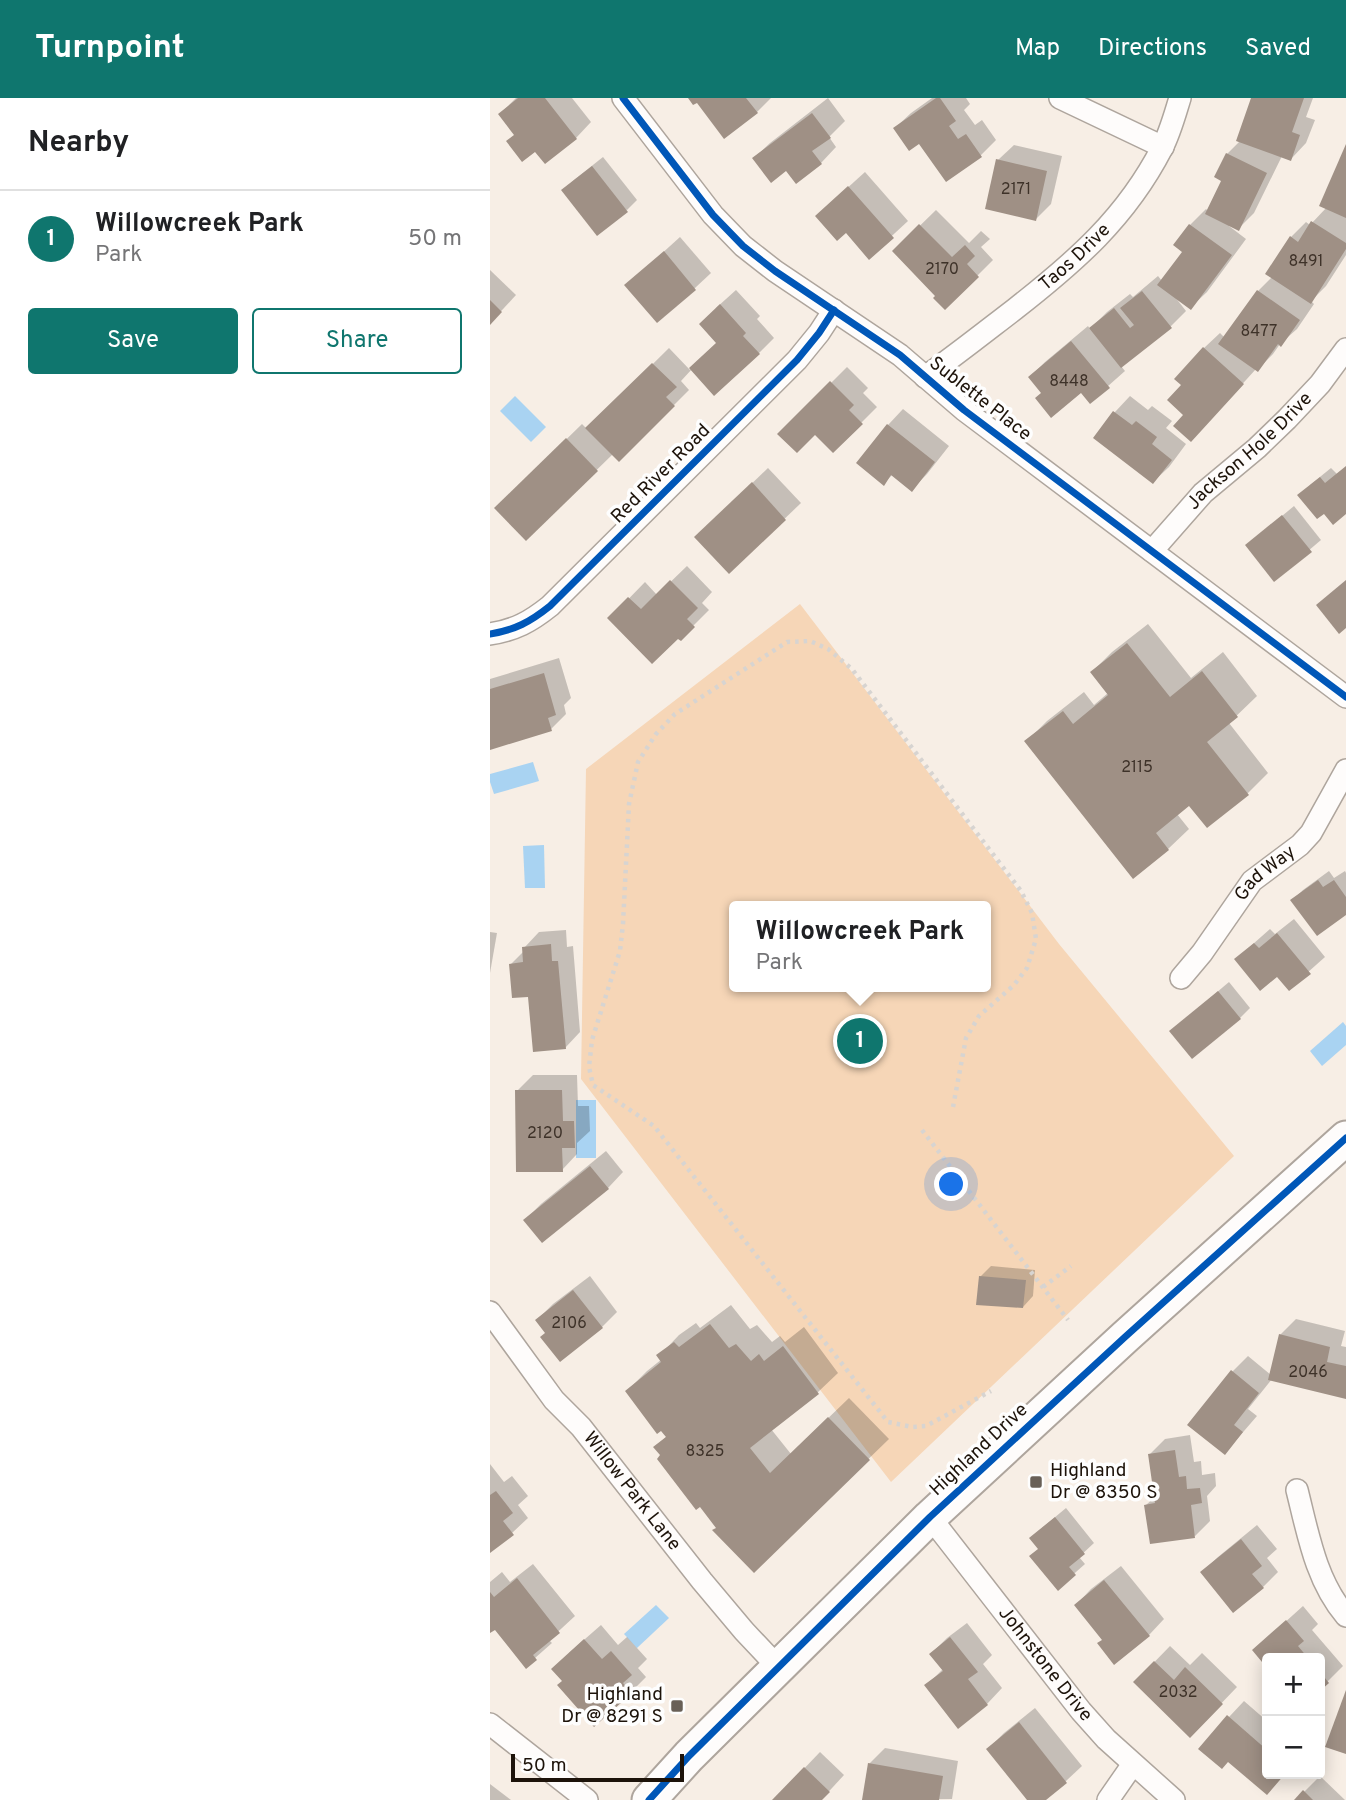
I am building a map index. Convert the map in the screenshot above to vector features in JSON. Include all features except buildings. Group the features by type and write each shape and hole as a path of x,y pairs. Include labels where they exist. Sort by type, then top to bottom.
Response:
{"main road":[{"name":"Highland Drive","path":"649,1800 689,1756 930,1517 1346,1138"}],"street":[{"name":"Sublette Place","path":"623,98 713,215 743,246 775,271 900,355 964,410 1346,697"},
{"path":"1060,98 1163,146"},
{"name":"Taos Drive","path":"925,377 1082,254 1111,224 1139,188 1163,146 1181,98"},
{"name":"Red River Road","path":"490,634 510,630 533,620 550,606 797,360 834,310"},
{"name":"Jackson Hole Drive","path":"1152,551 1203,493 1287,419 1320,384 1346,349"},
{"name":"Gad Way","path":"1181,978 1202,953 1252,881 1300,845 1311,833 1346,770"},
{"name":"Willow Park Lane","path":"490,1312 554,1400 581,1427 702,1581 778,1667"},
{"path":"1297,1490 1324,1583 1346,1616"},
{"name":"Johnstone Drive","path":"930,1517 1081,1711 1133,1764 1174,1800"},
{"path":"490,1724 587,1800"},
{"path":"1108,1800 1133,1764"}],"path":[{"path":"953,1107 966,1038 979,1016 1014,985 1027,968 1036,939 1032,914 1021,891 852,669 828,649 810,641 786,642 675,714 656,733 638,762 629,804 620,951 592,1040 589,1067 593,1086 654,1126 888,1422 912,1427 926,1426 991,1391"},
{"path":"922,1130 1068,1320"},
{"path":"1042,1287 1071,1266"}],"shaded area":[{"path":"800,604 1059,944 1234,1156 891,1482 581,1079 586,769"}],"water":[{"path":"515,396 546,427 531,442 500,411"},
{"path":"533,762 539,781 494,794 490,774"},
{"path":"544,845 545,888 525,888 523,846"},
{"path":"1343,1022 1346,1026 1346,1045 1322,1066 1310,1051"},
{"path":"576,1100 596,1100 596,1158 576,1158"},
{"path":"656,1605 669,1618 637,1648 624,1634"}],"cycle path":[{"path":"623,98 713,215 743,246 775,271 900,355 964,410 1346,697"},
{"path":"490,634 522,624 550,606 797,360 834,310"},
{"path":"649,1800 689,1756 930,1517 1346,1138"}],"place":[{"name":"Willowcreek Park","path":"860,1041"},
{"name":"Highland Dr @ 8350 S","path":"1036,1482"},
{"name":"Highland Dr @ 8291 S","path":"677,1706"}]}
